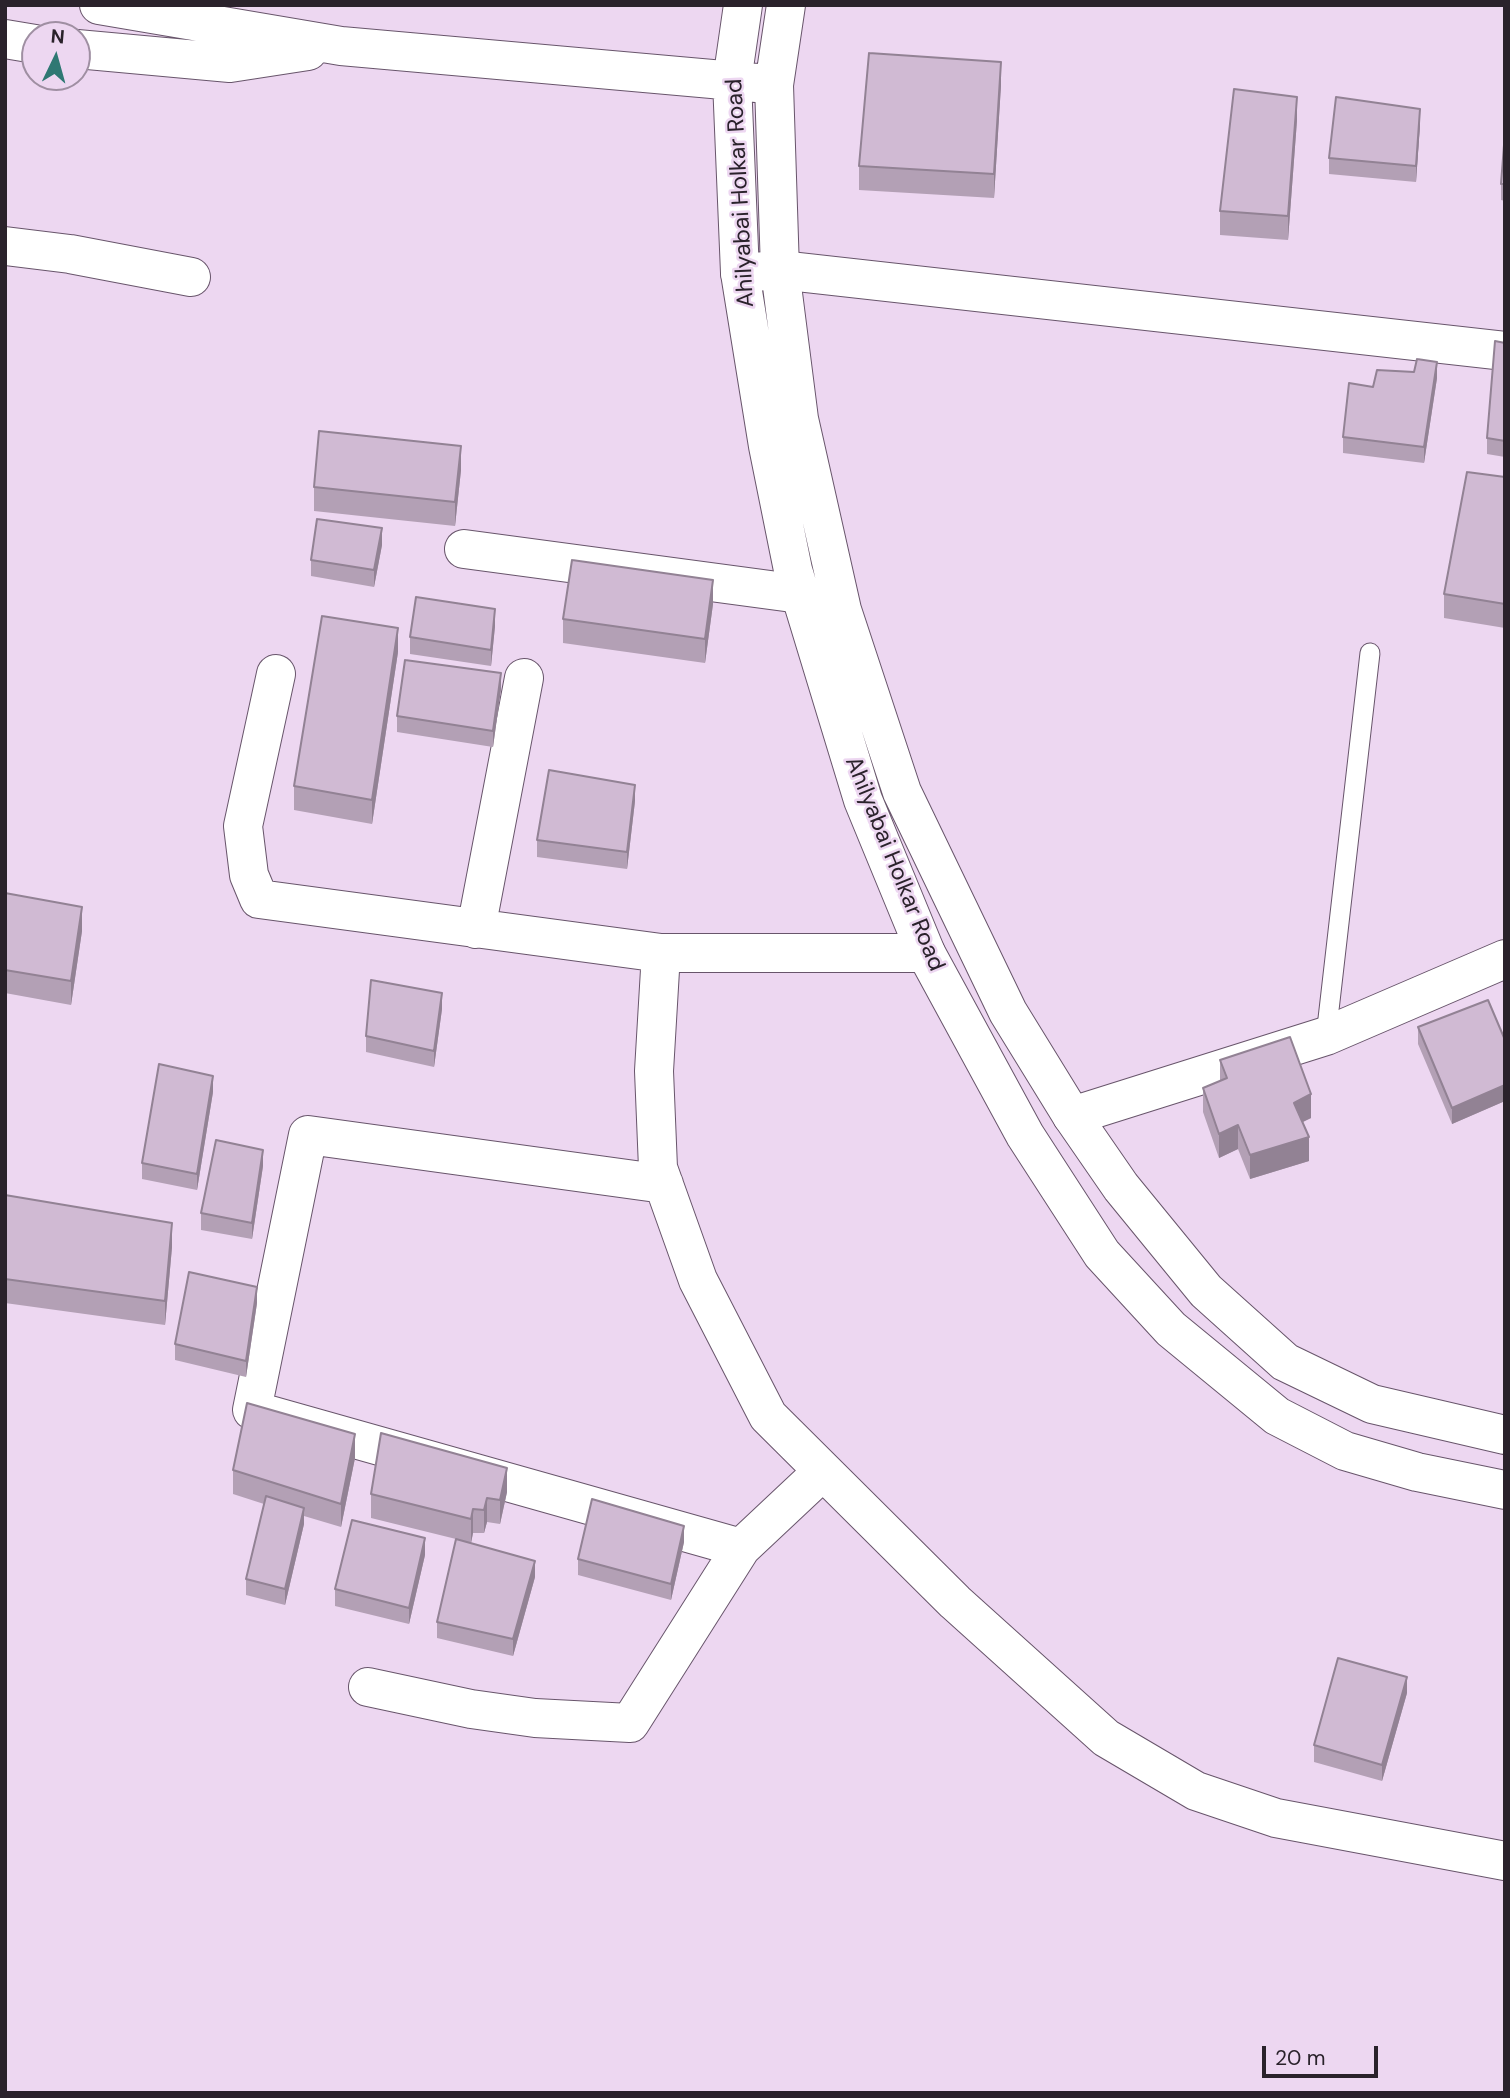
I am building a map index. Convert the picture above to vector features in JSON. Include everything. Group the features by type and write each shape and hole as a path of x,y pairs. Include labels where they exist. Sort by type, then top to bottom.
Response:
{"street":[{"path":"99,5 341,46 774,85"},
{"name":"Ahilyabai Holkar Road","path":"743,5 732,81 740,273 768,446 800,594 863,800 926,953 1025,1135 1102,1254 1171,1329 1277,1416 1345,1451 1417,1472 1505,1490"},
{"name":"Ahilyabai Holkar Road","path":"786,5 774,85 780,270 799,419 842,610 902,792 1008,1012 1072,1116 1121,1188 1206,1291 1285,1362 1372,1404 1505,1435"},
{"path":"91,50 230,63 341,46"},
{"path":"5,246 70,254 191,277"},
{"path":"740,273 780,270 1505,351"},
{"path":"464,549 800,594"},
{"path":"276,674 243,827 249,875 259,899 661,954 926,953"},
{"path":"476,929 524,678"},
{"path":"661,954 654,1071 658,1168 698,1280 768,1416 955,1602 1106,1738 1196,1791 1276,1818 1505,1861"},
{"path":"1072,1116 1326,1036 1505,959"},
{"path":"664,1184 308,1135 251,1410 741,1548"},
{"path":"368,1688 471,1709 535,1718 630,1723 741,1548 823,1471"}],"lane":[{"path":"1326,1036 1370,653"}],"building":[{"path":"869,53 1001,62 994,174 859,166"},
{"path":"1234,89 1297,97 1288,216 1220,211"},
{"path":"1336,97 1420,109 1416,166 1329,158"},
{"path":"1504,145 1505,184 1501,184"},
{"path":"1495,341 1505,343 1505,441 1487,438"},
{"path":"1417,359 1437,362 1424,447 1343,437 1349,383 1373,387 1377,370 1414,372"},
{"path":"319,431 461,446 455,502 314,487"},
{"path":"1467,472 1505,477 1505,604 1444,594"},
{"path":"317,519 382,528 374,570 311,560"},
{"path":"572,560 713,580 705,639 563,619"},
{"path":"416,597 495,609 491,650 410,637"},
{"path":"322,616 398,628 372,800 294,786"},
{"path":"405,660 501,673 493,731 397,716"},
{"path":"549,770 635,785 627,852 537,840"},
{"path":"5,893 82,907 71,981 5,970"},
{"path":"371,980 442,993 434,1051 366,1036"},
{"path":"1488,1000 1505,1040 1505,1085 1452,1108 1418,1027"},
{"path":"1290,1037 1311,1094 1294,1103 1309,1137 1250,1155 1238,1125 1219,1134 1203,1088 1227,1078 1220,1060"},
{"path":"159,1064 213,1076 197,1174 142,1163"},
{"path":"216,1140 263,1150 252,1223 201,1213"},
{"path":"5,1195 172,1223 165,1301 5,1279"},
{"path":"189,1272 257,1287 246,1361 175,1344"},
{"path":"247,1403 355,1434 341,1504 233,1470"},
{"path":"381,1433 507,1468 500,1500 487,1498 484,1510 473,1509 471,1519 371,1494"},
{"path":"266,1496 304,1508 285,1589 246,1579"},
{"path":"592,1499 684,1526 671,1584 578,1559"},
{"path":"352,1520 425,1538 409,1608 335,1589"},
{"path":"456,1539 535,1561 513,1639 437,1622"},
{"path":"1338,1658 1407,1677 1382,1765 1314,1745"}]}
